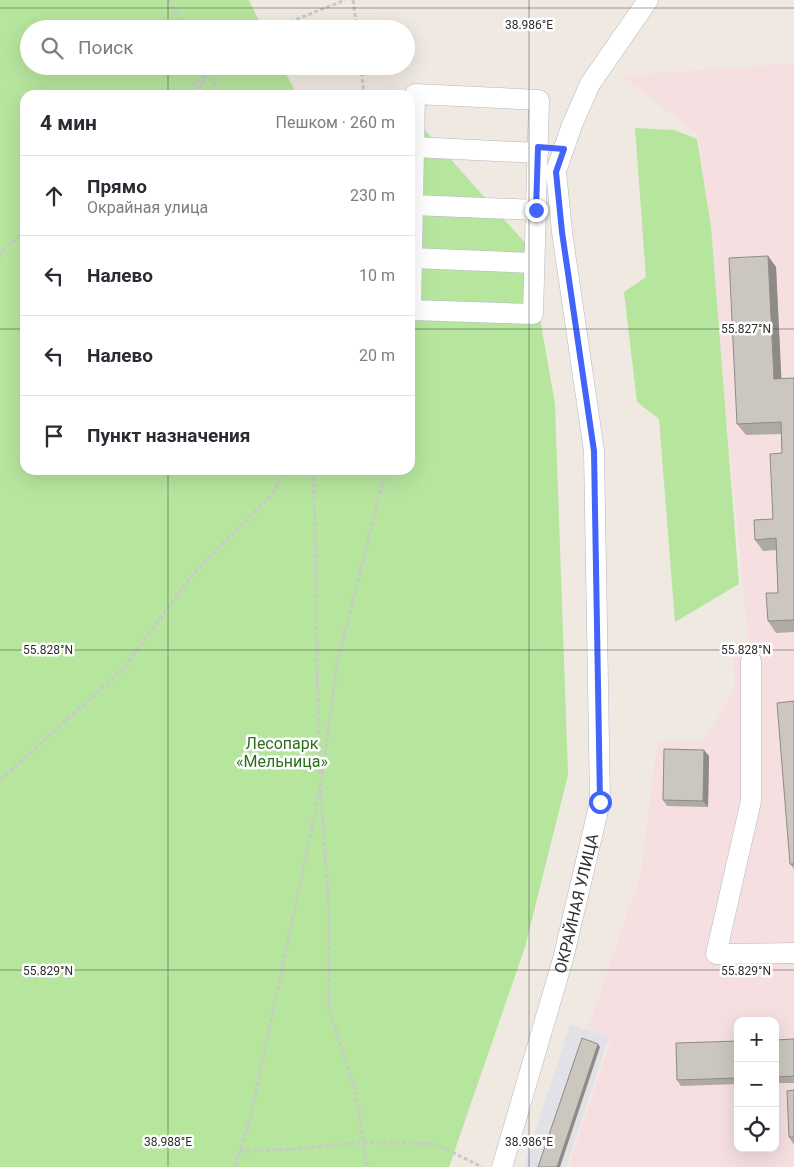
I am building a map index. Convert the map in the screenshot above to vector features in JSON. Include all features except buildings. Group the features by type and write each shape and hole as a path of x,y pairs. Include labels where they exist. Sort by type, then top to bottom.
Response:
{"street":[{"name":"ОКРАЙНАЯ УЛИЦА","path":"502,1167 563,959 600,802 594,451 562,232 556,172 590,84 648,0"},
{"path":"415,94 539,100 533,314 415,310"},
{"path":"415,147 564,149"},
{"path":"415,205 536,210"},
{"path":"415,258 534,263"},
{"path":"751,661 751,801 716,954 794,953"}],"path":[{"path":"169,0 179,20"},
{"path":"294,20 344,0"},
{"path":"353,0 356,20"},
{"path":"188,90 205,75"},
{"path":"198,90 206,75"},
{"path":"208,75 217,90"},
{"path":"362,75 363,90"},
{"path":"0,257 3,249 20,237"},
{"path":"0,780 122,670 194,573 274,492 282,475"},
{"path":"313,475 318,573 318,702 329,913 329,1008 356,1094 367,1167"},
{"path":"235,1167 252,1109 321,785 337,663 385,475"},
{"path":"240,1151 294,1149 363,1142 436,1144 482,1167"}],"shaded area":[{"path":"794,63 794,1167 568,1167 611,1038 588,1028 640,877 658,742 704,741 735,687 733,654 749,645 699,135 622,76"},
{"path":"570,1024 609,1037 566,1167 524,1167"}],"green space":[{"name":"Лесопарк «Мельница»","path":"0,0 249,0 259,20 20,20 20,75 287,75 294,90 20,90 20,475 415,475 415,127 423,128 527,245 555,404 568,775 525,947 449,1167 0,1167"},
{"path":"635,128 674,130 697,139 711,227 739,584 675,622 659,419 637,402 624,292 646,277"}],"route":[{"path":"536,210 538,147 564,149 556,172 562,232 594,451 600,802"}]}
